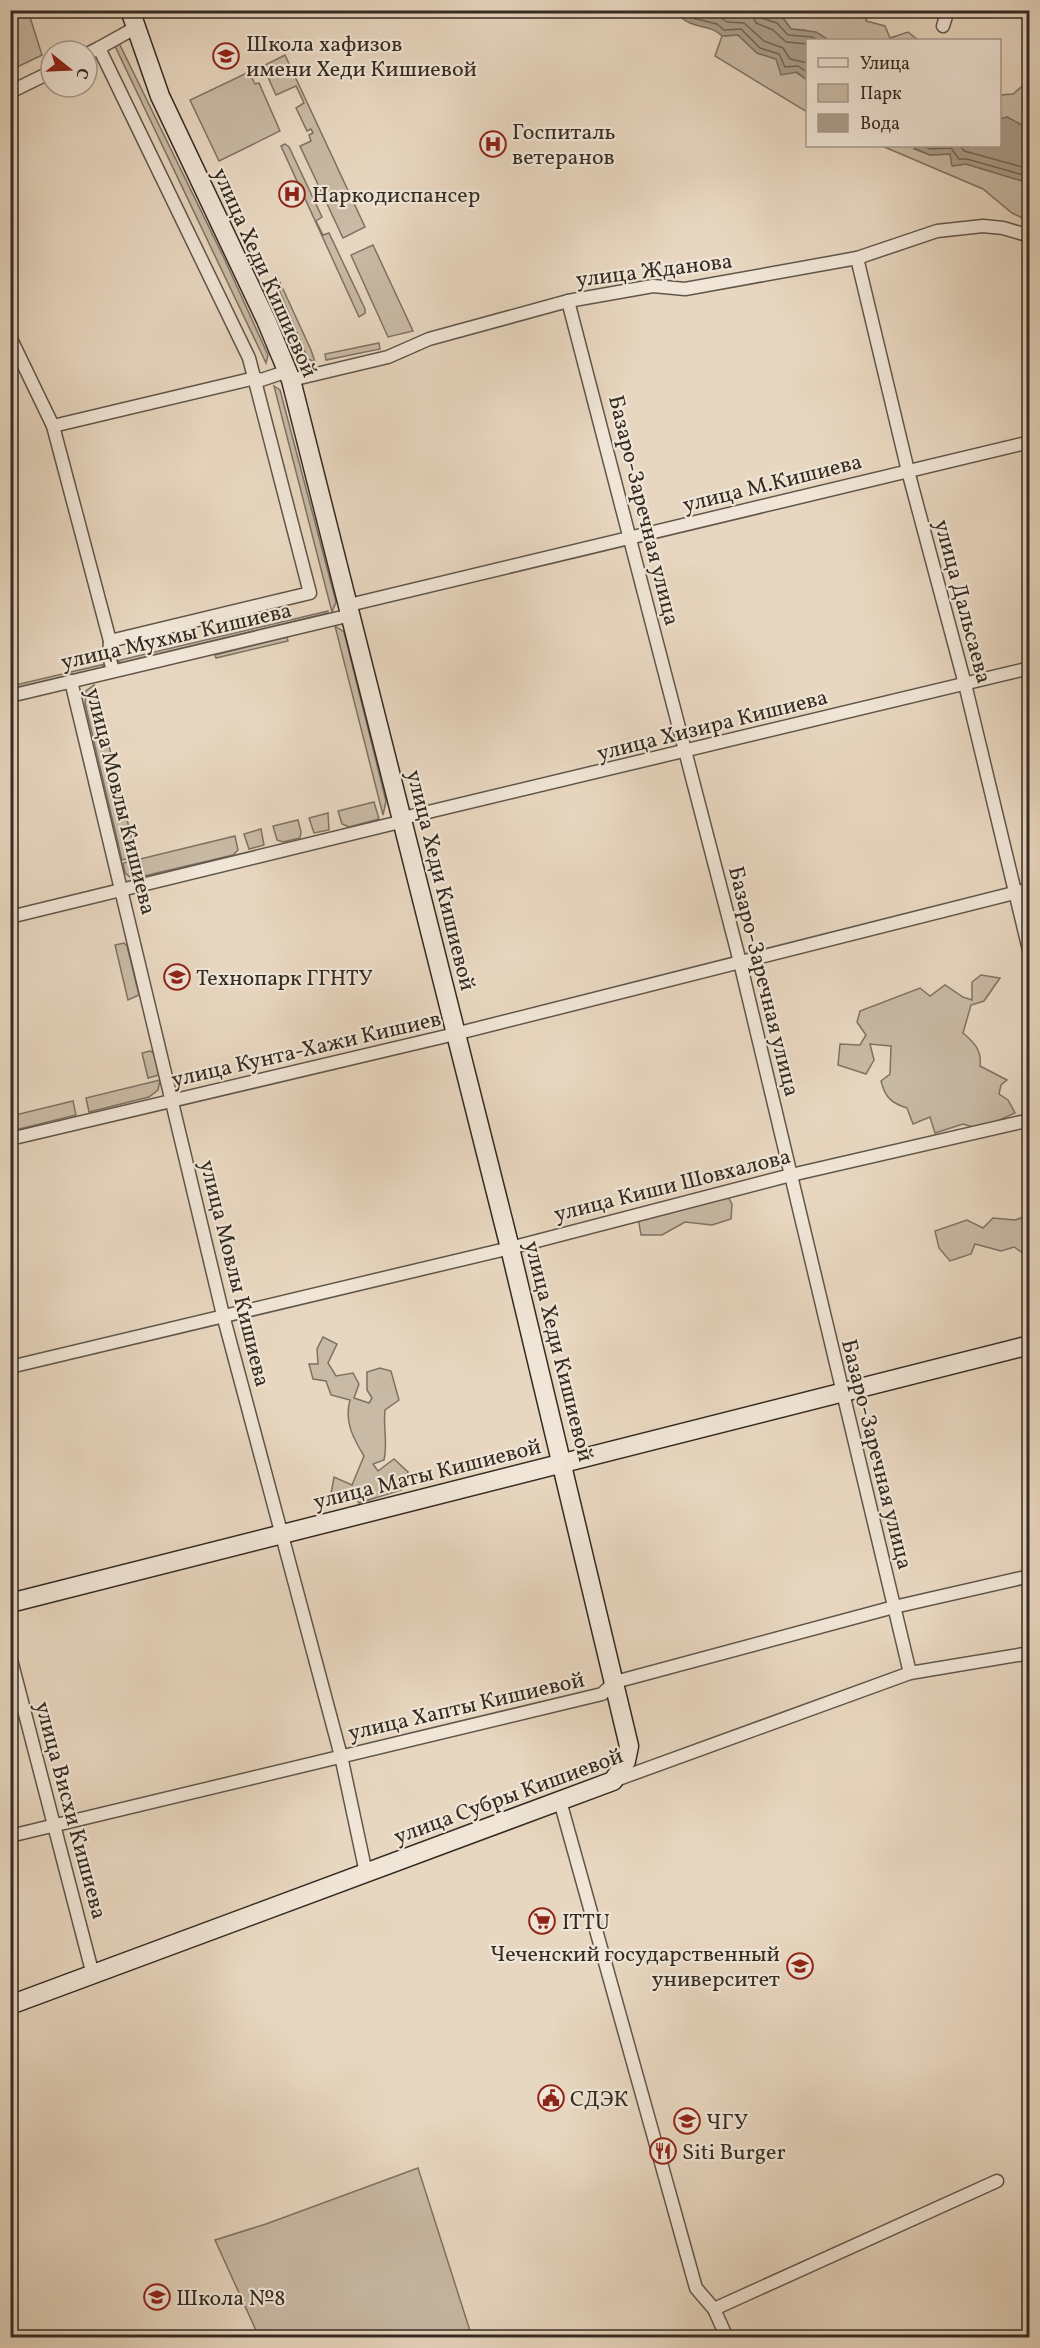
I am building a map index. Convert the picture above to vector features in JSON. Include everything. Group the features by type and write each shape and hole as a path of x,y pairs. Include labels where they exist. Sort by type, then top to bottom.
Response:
{"main road":[{"name":"улица Хеди Кишиевой","path":"130,10 160,96 290,376 510,1248 615,1682 628,1746 626,1761 613,1781"},
{"name":"улица Маты Кишиевой","path":"10,1603 563,1464 841,1391 1029,1346"},
{"name":"улица Субры Кишиевой","path":"10,2005 613,1781"}],"street":[{"path":"943,26 948,10"},
{"path":"110,641 310,593 249,358 99,48 135,28"},
{"path":"10,92 39,78"},
{"name":"улица Жданова","path":"53,426 255,378 261,380 290,376 388,357 429,339 568,301 653,286 685,289 857,258 937,231 983,226 1028,235"},
{"name":"улица Дальсаева","path":"857,258 908,471 965,684 1029,954"},
{"name":"Базаро-Заречная улица","path":"568,301 740,962 910,1673"},
{"path":"10,337 53,426 110,641 109,656 113,671"},
{"name":"улица М.Кишиева","path":"350,610 631,538 1029,442"},
{"name":"улица Мухмы Кишиева","path":"10,696 350,610"},
{"name":"улица Хизира Кишиева","path":"10,917 1029,668"},
{"name":"улица Мовлы Кишиева","path":"71,681 223,1315 341,1756 366,1873"},
{"name":"улица Кунта-Хажи Кишиев","path":"10,1140 455,1034 1029,889"},
{"name":"улица Киши Шовхалова","path":"10,1367 510,1248 791,1175 1029,1120"},
{"name":"улица Хапты Кишиевой","path":"10,1836 602,1694 615,1682 894,1607 1029,1576"},
{"name":"улица Субры Кишиевой","path":"613,1781 910,1673 1029,1653"},
{"name":"улица Висхи Кишиева","path":"10,1656 93,1975"},
{"path":"560,1801 696,2288 714,2309 727,2337"},
{"path":"714,2309 998,2181"}],"green space":[{"path":"11,10 28,11 39,46 39,56 11,70"},
{"path":"763,11 868,11 866,21 885,26 890,38 908,32 917,39 827,39 805,30 791,29 784,19 773,17"},
{"path":"738,35 757,53 776,59 806,79 806,111 715,56 722,36"},
{"path":"119,43 224,258 268,355 266,363 114,44"},
{"path":"285,55 365,227 343,238 300,146 311,141 309,135 313,133 311,129 307,131 296,108 304,103 296,86 276,95 263,66"},
{"path":"249,72 255,84 259,83 280,131 219,161 190,100"},
{"path":"1029,83 1029,129 1007,117 1001,119 1001,95 1013,94"},
{"path":"285,144 289,147 322,217 316,221 323,235 329,233 365,309 365,313 359,317 281,146"},
{"path":"884,147 914,147 930,155 950,154 953,166 966,164 1029,183 1029,221 1012,213 983,189"},
{"path":"373,245 413,331 388,337 351,255"},
{"path":"277,276 315,362 308,359 274,278"},
{"path":"379,343 380,349 326,360 325,354"},
{"path":"274,386 280,390 336,602 332,612"},
{"path":"328,611 328,613 122,663 116,661"},
{"path":"335,626 344,632 386,801 383,815"},
{"path":"287,637 288,641 216,658 215,655"},
{"path":"105,664 102,668 11,689 11,686"},
{"path":"94,685 136,856 122,860 85,704 86,691"},
{"path":"374,802 379,819 349,827 342,824 338,811"},
{"path":"328,813 329,830 314,833 309,818"},
{"path":"298,820 300,838 283,842 277,840 273,826"},
{"path":"261,829 264,845 249,849 244,834"},
{"path":"235,836 238,850 233,855 144,876 140,859"},
{"path":"137,860 141,877 130,877 125,873 123,863"},
{"path":"124,943 127,946 139,995 128,1000 115,945"},
{"path":"981,975 1000,978 984,1001 971,1005 963,1033 977,1048 980,1066 1007,1080 1001,1085 999,1094 1008,1100 1015,1113 980,1129 963,1124 935,1133 930,1117 913,1124 907,1108 889,1099 881,1081 890,1074 891,1046 870,1044 874,1060 866,1074 838,1065 840,1044 860,1045 866,1035 857,1022 860,1011 920,988 930,996 945,985 972,1000 972,982"},
{"path":"150,1051 154,1053 159,1075 148,1078 142,1053"},
{"path":"160,1080 158,1090 149,1097 89,1112 86,1098"},
{"path":"73,1101 76,1115 11,1131 11,1116"},
{"path":"727,1195 732,1204 731,1219 712,1225 685,1222 662,1235 641,1235 638,1217"},
{"path":"1026,1216 1029,1219 1029,1257 1014,1247 1001,1251 975,1244 971,1254 950,1261 939,1248 935,1231 967,1220 983,1228 993,1218 1015,1220"},
{"path":"323,1337 337,1344 328,1363 336,1376 353,1373 359,1384 354,1398 369,1403 372,1398 367,1390 367,1372 380,1368 391,1371 399,1400 385,1410 384,1460 373,1464 378,1471 394,1459 408,1472 401,1490 359,1503 355,1497 329,1505 334,1477 352,1485 364,1456 353,1436 349,1422 350,1400 331,1395 326,1381 313,1379 309,1364 318,1364 317,1349"},
{"path":"418,2168 472,2337 259,2337 215,2240 266,2224"}],"water":[{"path":"674,11 763,11 773,17 781,15 791,29 816,32 827,39 806,39 806,79 797,72 781,75 776,59 757,53 738,35 722,36 711,29 681,18"},
{"path":"1007,117 1029,129 1029,183 966,164 952,166 950,154 930,155 914,148 1001,147 1001,119"}],"place":[{"name":"Школа хафизов имени Хеди Кишиевой","path":"226,56"},
{"name":"Госпиталь ветеранов","path":"493,144"},
{"name":"Наркодиспансер","path":"292,194"},
{"name":"Технопарк ГГНТУ","path":"177,977"},
{"name":"ITTU","path":"542,1921"},
{"name":"Чеченский государственный университет","path":"800,1966"},
{"name":"СДЭК","path":"551,2098"},
{"name":"ЧГУ","path":"687,2121"},
{"name":"Siti Burger","path":"663,2151"},
{"name":"Школа №8","path":"157,2297"}]}
